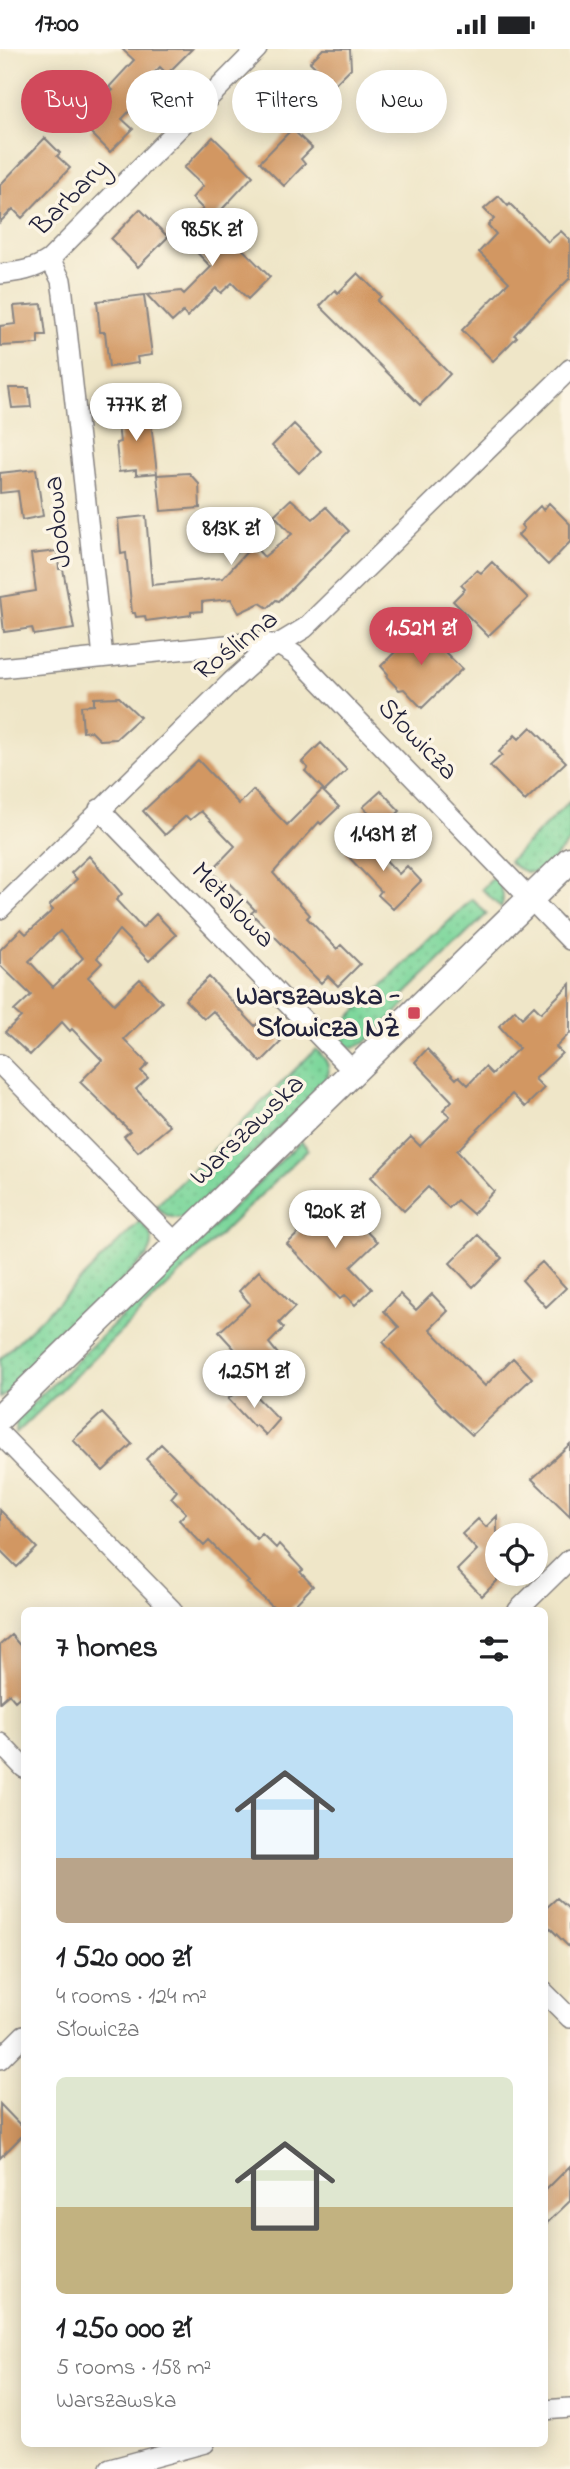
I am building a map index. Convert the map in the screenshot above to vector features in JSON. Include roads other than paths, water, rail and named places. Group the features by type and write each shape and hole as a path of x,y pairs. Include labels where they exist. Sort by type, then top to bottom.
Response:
{"street":[{"name":"Barbary","path":"0,274 26,271 39,267 50,259 257,49"},
{"name":"Jodowa","path":"50,259 61,280 63,294 103,657"},
{"name":"Roślinna","path":"0,909 231,682 262,654 305,628 570,369"},
{"path":"0,669 256,642 278,645"},
{"name":"Słowicza","path":"278,645 295,655 570,940"},
{"name":"Metalowa","path":"99,809 354,1072"},
{"name":"Warszawska","path":"0,1417 570,860"},
{"path":"0,1064 177,1244"},
{"path":"0,1434 169,1607"},
{"path":"521,1607 570,1559"},
{"path":"0,1743 21,1765"},
{"path":"548,1996 570,2018"},
{"path":"0,2059 21,2038"},
{"path":"548,2410 570,2407"},
{"path":"110,2469 190,2447"}],"place":[{"name":"Warszawska - Słowicza NŻ","path":"414,1013"}]}
